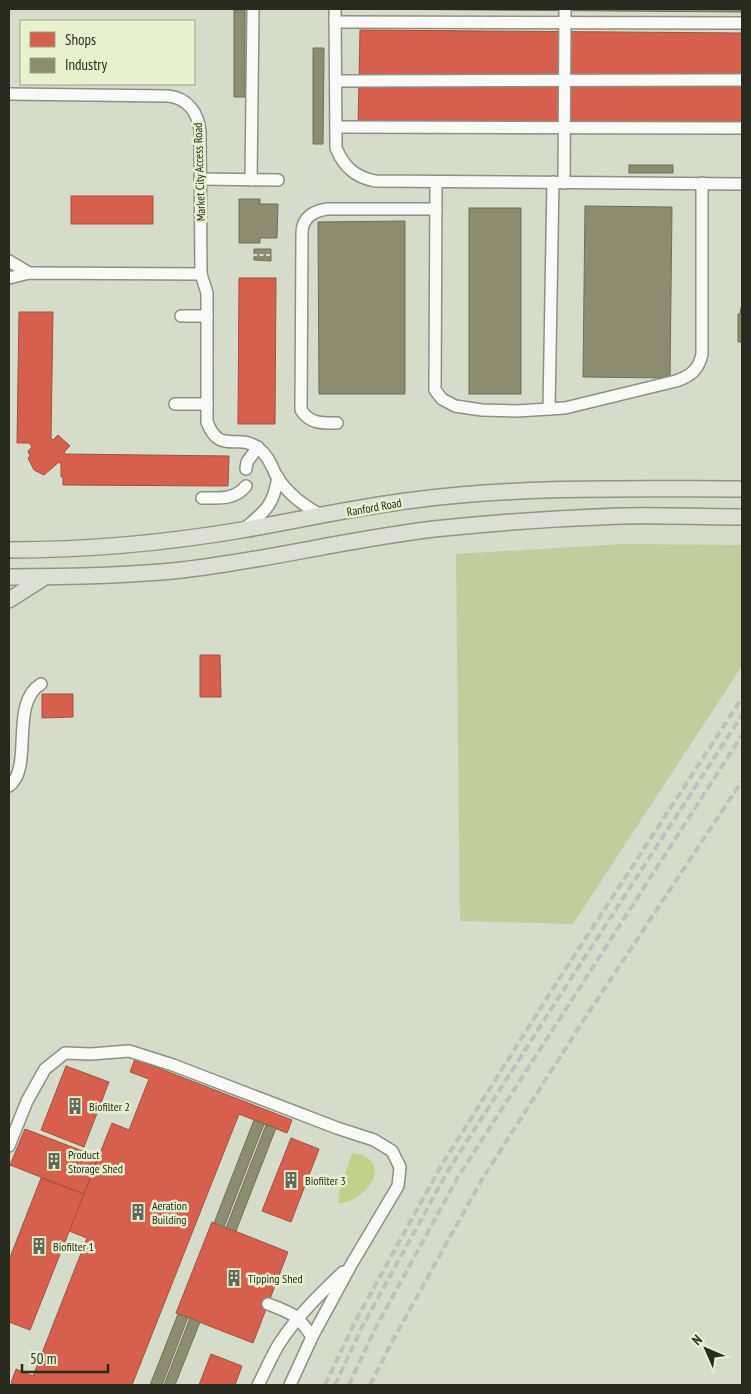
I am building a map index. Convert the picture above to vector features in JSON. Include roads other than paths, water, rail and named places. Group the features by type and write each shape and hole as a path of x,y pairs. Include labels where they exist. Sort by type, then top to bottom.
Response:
{"main road":[{"name":"Ranford Road","path":"9,550 89,548 165,541 242,530 413,500 511,491 626,489 742,490"},
{"path":"9,577 183,570 395,534 536,520 623,516 742,517"},
{"path":"9,544 26,550"},
{"path":"9,600 45,577"}],"street":[{"path":"251,180 253,9"},
{"path":"335,9 336,148 341,160 363,179 375,181 436,182 742,184"},
{"path":"336,22 565,17 742,23"},
{"path":"549,410 558,182 564,128 565,17"},
{"path":"336,81 742,80"},
{"name":"Market City Access Road","path":"9,94 168,96 182,99 193,109 200,125 201,274 207,292 208,316 207,422 216,438 224,442 247,443 258,447"},
{"path":"336,127 742,128"},
{"path":"200,179 278,180"},
{"path":"436,182 435,390 442,400 455,406 482,410 549,410 565,408 670,383 687,377 695,371 700,363 702,354 702,183"},
{"path":"337,423 318,423 310,420 301,410 302,233 305,222 313,213 327,209 436,209"},
{"path":"9,261 29,273"},
{"path":"9,278 29,273 201,274"},
{"path":"181,316 208,316"},
{"path":"175,404 207,404"},
{"path":"246,469 248,462 258,447 266,454 278,477 302,504 321,516"},
{"path":"242,530 266,510 276,489 278,477"},
{"path":"202,498 233,496 240,493 246,486"},
{"path":"9,786 13,783 18,770 26,703 33,689 41,684"},
{"path":"9,1146 26,1101 45,1069 65,1053 91,1054 129,1051 173,1065 337,1128 374,1140 392,1151 400,1167 398,1186 351,1265 312,1338 290,1385"},
{"path":"258,1385 278,1345 298,1318 351,1265"},
{"path":"268,1304 286,1311 302,1321 312,1338"}],"railway":[{"path":"325,1385 355,1322 441,1166 552,990 742,698"},
{"path":"335,1385 363,1325 448,1171 742,715"},
{"path":"349,1385 375,1329 458,1177 742,735"},
{"path":"370,1385 481,1181 585,1018 742,781"}],"place":[{"name":"Biofilter 2","path":"75,1106"},
{"name":"Product Storage Shed","path":"54,1161"},
{"name":"Biofilter 3","path":"291,1180"},
{"name":"Aeration Building","path":"138,1212"},
{"name":"Biofilter 1","path":"39,1246"},
{"name":"Tipping Shed","path":"234,1278"}]}
